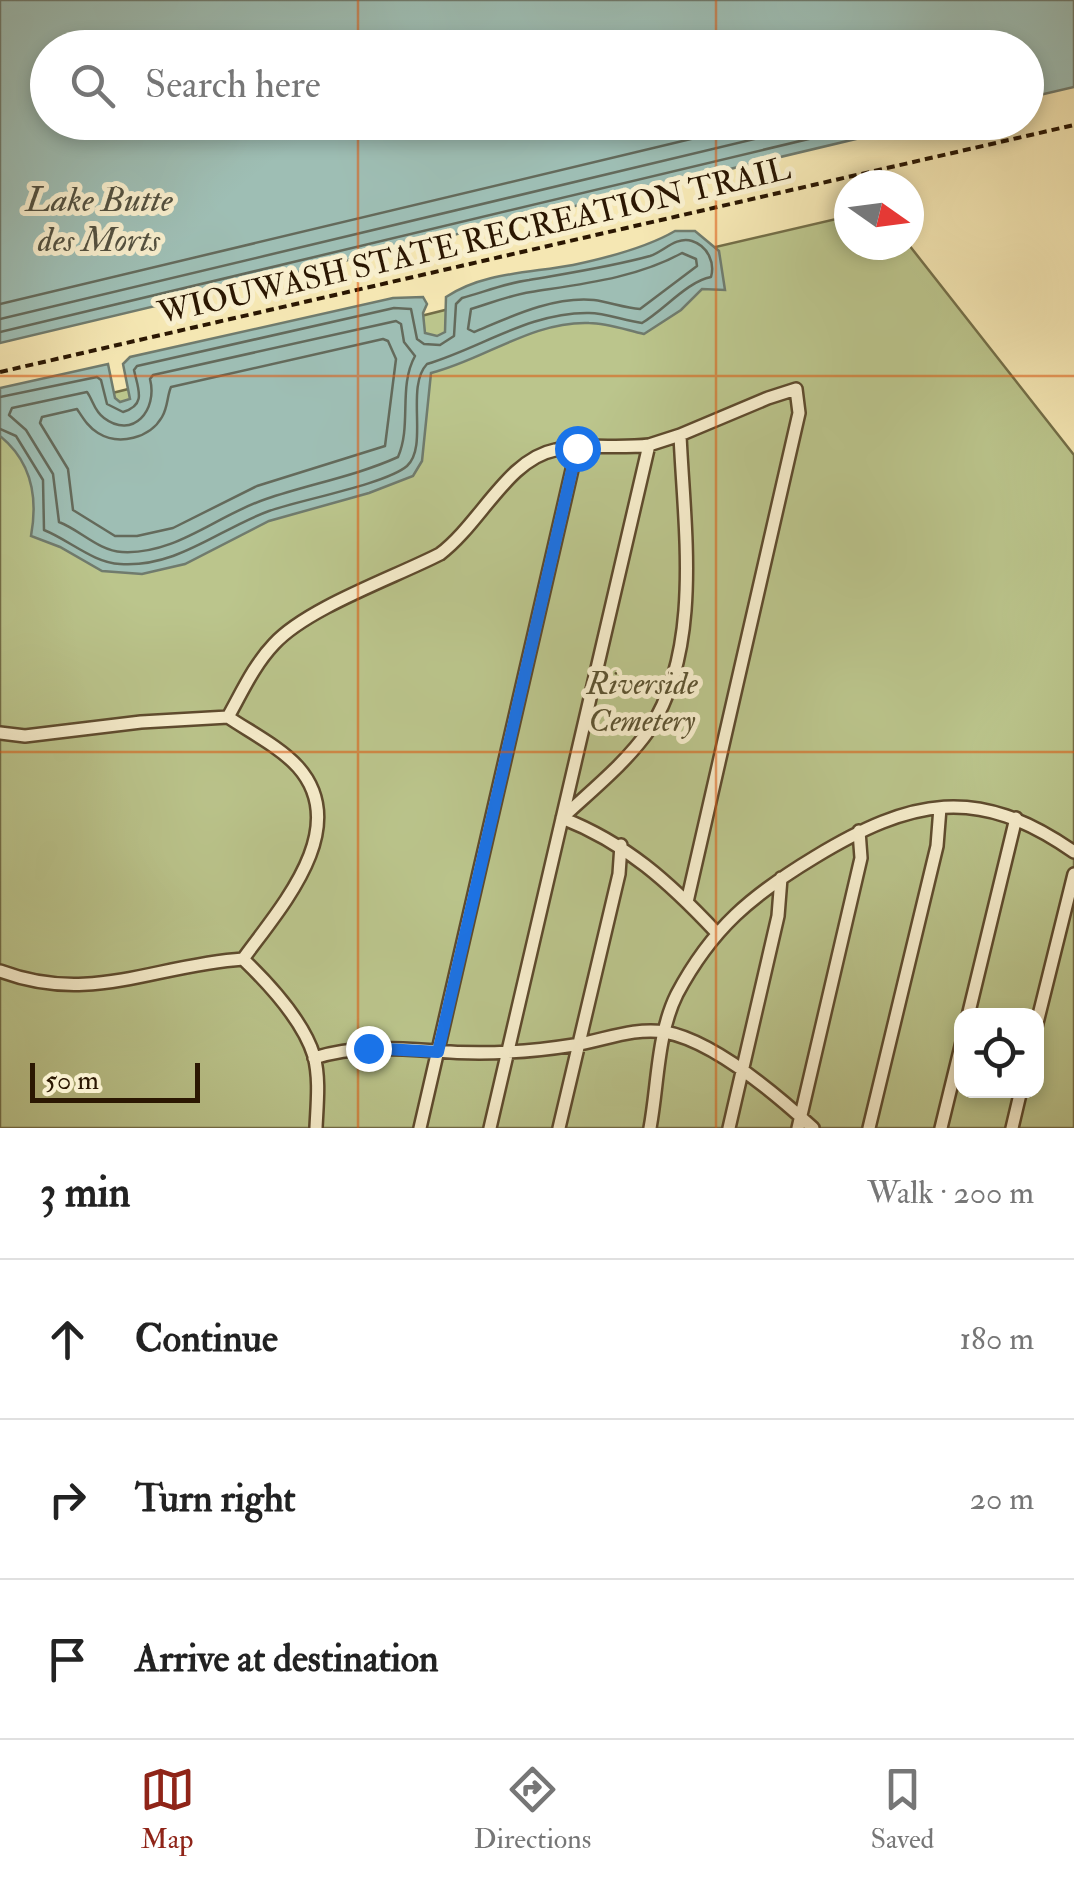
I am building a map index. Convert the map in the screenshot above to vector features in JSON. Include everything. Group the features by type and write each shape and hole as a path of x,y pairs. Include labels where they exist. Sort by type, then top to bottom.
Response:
{"lane":[{"path":"228,718 261,659 295,625 440,554 456,542 519,468 542,453 649,445 796,389 800,413 687,902"},
{"path":"562,818 628,756 650,727 678,656 686,584 680,435"},
{"path":"490,1128 649,445"},
{"path":"420,1128 577,448"},
{"path":"0,733 25,736 141,722 228,718 297,767 314,793 318,826 308,860 243,959"},
{"path":"869,1128 937,846 940,808"},
{"path":"650,1128 665,1032 677,995 716,932 781,878 892,816 940,808 991,810 1016,818 1074,852"},
{"path":"562,818 621,846 716,932"},
{"path":"970,1008 1016,818"},
{"path":"799,1122 861,858 859,831"},
{"path":"559,1128 619,874 621,846"},
{"path":"1041,1008 1074,874"},
{"path":"729,1128 778,916 781,878"},
{"path":"0,971 38,982 86,987 209,961 243,959"},
{"path":"243,959 284,1006 307,1040 314,1058 318,1094 316,1128"},
{"path":"314,1058 343,1049 392,1046 438,1052 508,1051 578,1044 634,1031 665,1032 695,1042 742,1072 799,1122 812,1128"},
{"path":"941,1128 954,1075"},
{"path":"1012,1128 1019,1098"}],"path":[{"name":"WIOUWASH STATE RECREATION TRAIL","path":"1044,132 1074,125"},
{"name":"WIOUWASH STATE RECREATION TRAIL","path":"0,372 1009,140"}],"green space":[{"name":"Riverside Cemetery","path":"834,219 834,260 921,260 1074,455 1074,1128 0,1128 0,421 457,307"}],"water":[{"name":"Lake Butte des Morts","path":"0,0 1074,0 1074,87 1044,94 1044,30 30,30 30,140 852,140 0,343"},
{"path":"675,231 695,231 719,251 725,290 702,289 681,310 644,334 603,324 568,324 528,335 431,373 422,461 413,476 369,493 269,521 185,564 142,574 102,571 31,536 33,495 26,469 0,436 0,388 108,364 115,398 120,402 130,399 123,364 130,357 393,298 423,297 427,304 423,313 425,333 437,336 445,332 446,297 460,289 491,278 612,256"}],"route":[{"path":"368,1048 392,1046 438,1052 577,448"}]}
